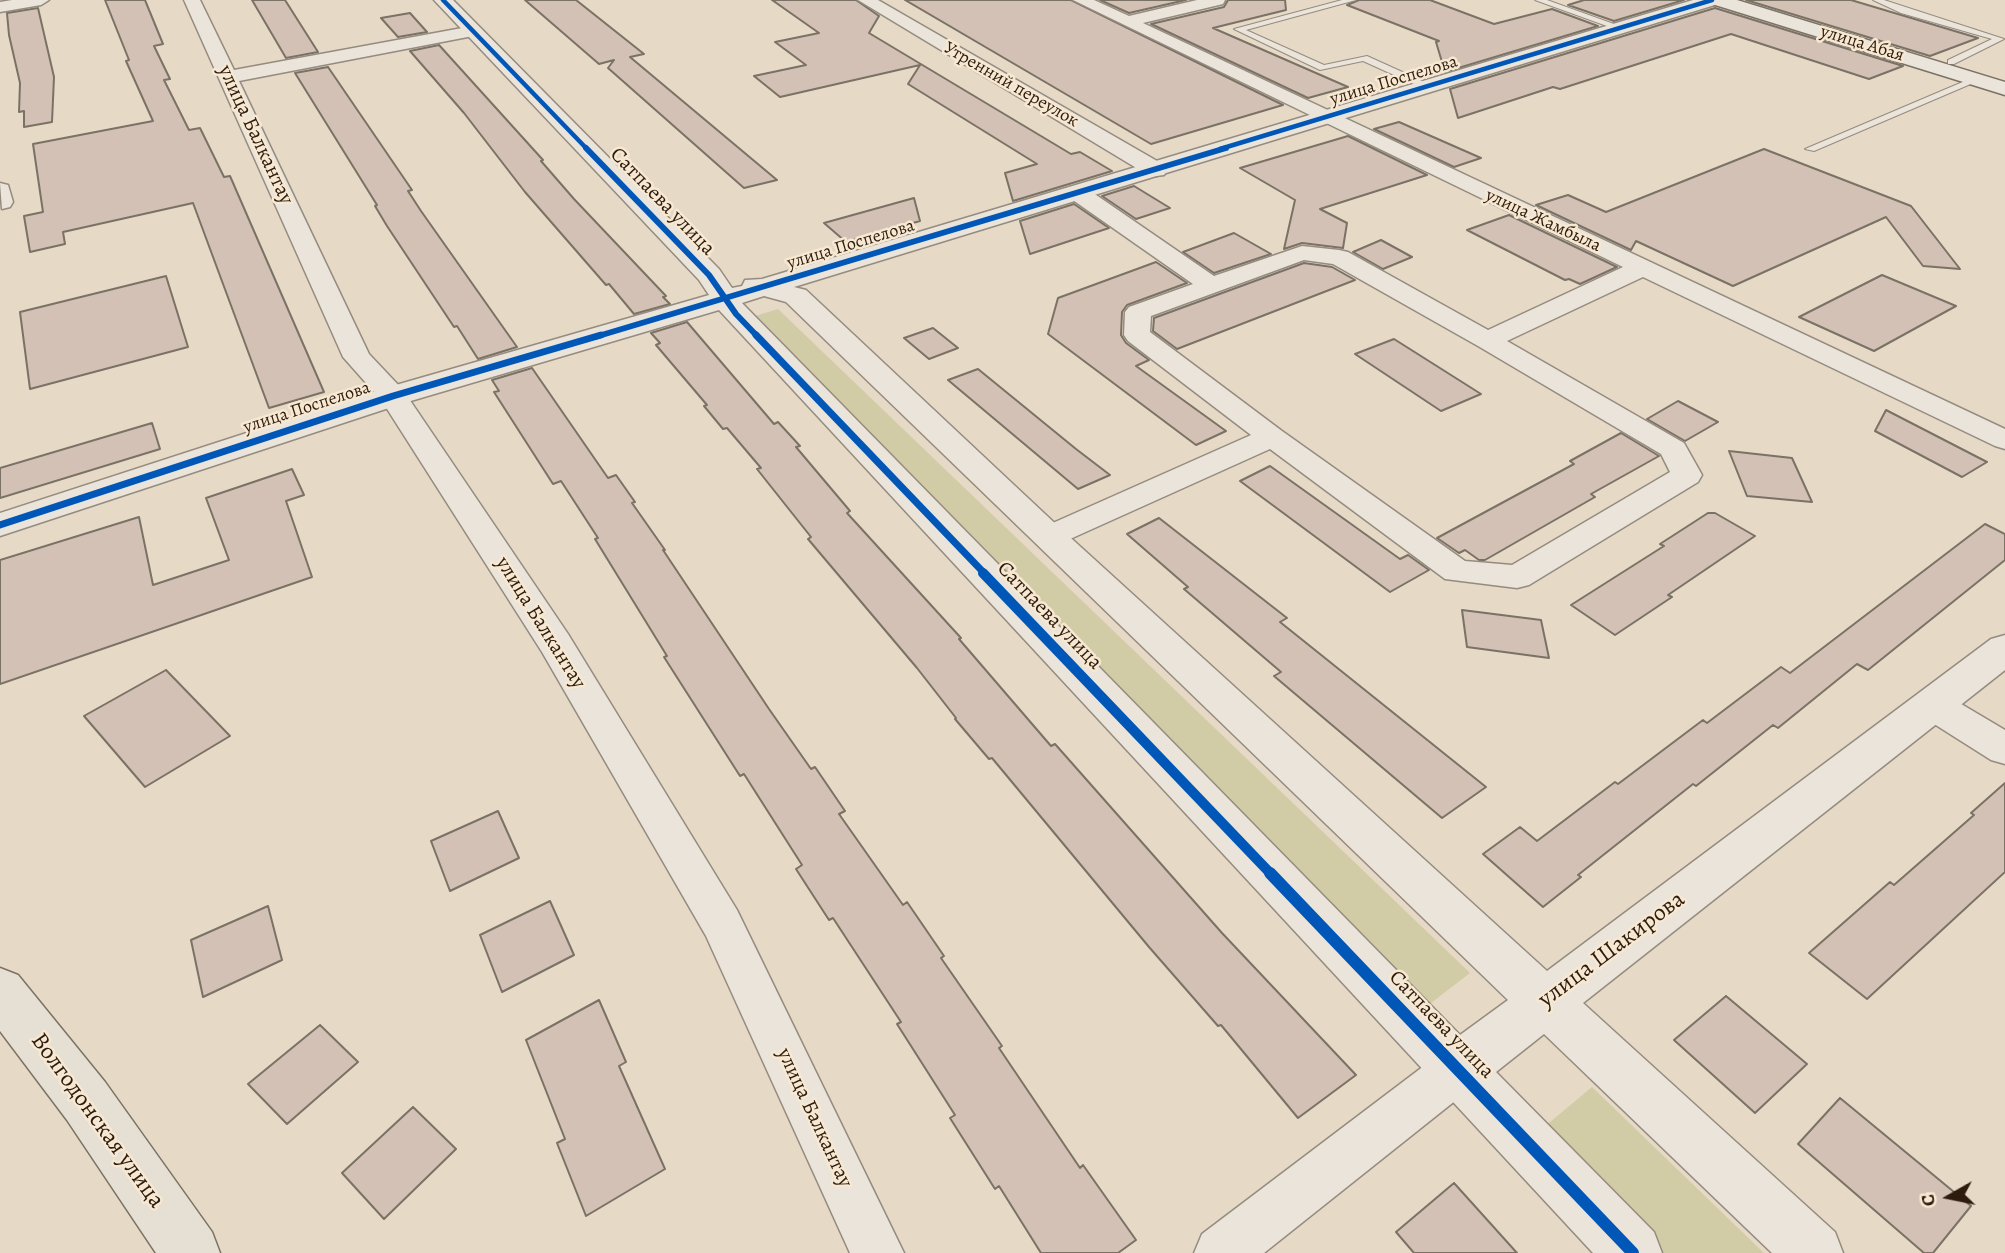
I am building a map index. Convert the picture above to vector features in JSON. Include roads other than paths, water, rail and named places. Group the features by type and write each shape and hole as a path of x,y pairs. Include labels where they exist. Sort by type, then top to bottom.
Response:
{"main road":[{"name":"Волгодонская улица","path":"0,991 86,1101 191,1253"}],"street":[{"path":"0,7 41,0"},
{"name":"улица Балкантау","path":"192,0 357,357 393,396 555,643 722,924 877,1253"},
{"name":"Сатпаева улица","path":"443,0 717,287 746,324 1633,1253"},
{"name":"Утренний переулок","path":"866,0 1156,170"},
{"name":"улица Жамбыла","path":"1081,0 2005,440"},
{"path":"1127,22 1217,0"},
{"name":"улица Поспелова","path":"0,524 717,287 763,288 1712,0"},
{"name":"улица Абая","path":"1718,0 2005,89"},
{"name":"улица Абая","path":"1749,0 2005,78"},
{"path":"228,77 473,31"},
{"path":"1078,193 1211,285"},
{"path":"1302,253 1339,257 1673,449 1687,475 1517,577 1457,571 1272,437 1137,334 1138,312 1211,285 1302,253"},
{"path":"1487,340 1642,268"},
{"path":"763,288 796,296 1048,537 1814,1253"},
{"path":"1048,537 1272,437"},
{"name":"улица Шакирова","path":"1222,1253 2005,649"},
{"path":"1933,705 2005,749"}],"lane":[{"path":"1352,0 1238,29 1323,68 1364,58 1428,87"},
{"path":"1539,0 1621,28"},
{"path":"1877,0 1893,8 2003,38"},
{"path":"1951,62 2003,38"},
{"path":"1810,149 1975,80"}]}
